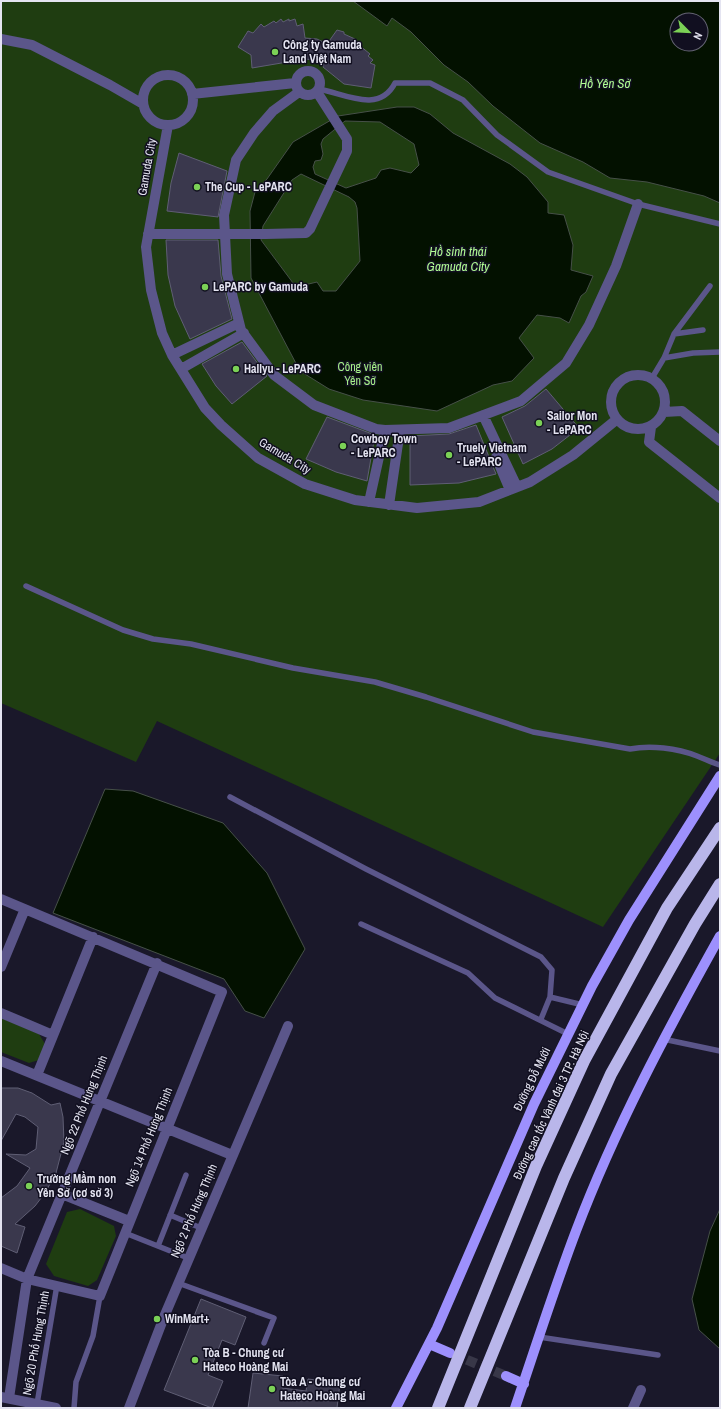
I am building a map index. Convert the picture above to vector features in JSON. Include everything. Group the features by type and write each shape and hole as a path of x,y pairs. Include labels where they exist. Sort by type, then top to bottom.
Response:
{"highway":[{"name":"Đường cao tốc Vành đai 3 TP. Hà Nội","path":"438,1408 536,1166 584,1061 667,908 720,828"},
{"path":"470,1408 558,1191 611,1074 695,924 720,884"}],"main road":[{"name":"Đường Đỗ Mười","path":"396,1408 429,1344 534,1104 568,1034 629,920 720,776"},
{"path":"515,1408 576,1231 613,1143 663,1039 720,936"},
{"path":"429,1344 450,1353"},
{"path":"506,1376 524,1384"}],"street":[{"path":"1,39 32,45 110,85 143,104"},
{"path":"148,234 266,234 306,232 310,228 348,145 347,139 318,90 319,77 309,71 301,73 296,79 297,88 306,96 318,90"},
{"path":"163,75 169,75 181,79 186,83 192,94 193,100 189,113 180,122 168,125 156,123 147,115 142,98 151,81 163,75"},
{"path":"192,94 297,88"},
{"path":"297,88 273,111 254,133 236,160 224,215 226,274 244,333 274,375 314,405 376,429 400,430 449,428 521,401 566,363 590,325 602,299 616,266 638,204"},
{"name":"Gamuda City","path":"168,125 146,247 151,290 162,333 172,355 205,408 221,425 258,458 306,484 355,500 417,508 479,502 530,482 572,454 616,420"},
{"path":"172,355 240,323"},
{"path":"181,369 244,333"},
{"path":"651,427 632,430 616,420 610,401 617,383 633,374 652,378 664,393 664,412 651,427 650,442 720,498"},
{"path":"664,412 682,411 720,441"},
{"path":"480,416 514,489"},
{"path":"369,502 385,430"},
{"path":"389,505 400,430"},
{"path":"1,899 157,963"},
{"path":"1,967 25,909"},
{"path":"37,1075 92,937"},
{"name":"Ngõ 14 Phố Hưng Thịnh","path":"100,1296 166,1128 222,992 157,963"},
{"name":"Ngõ 22 Phố Hưng Thịnh","path":"5,1398 27,1279 157,963"},
{"path":"1,1013 53,1035"},
{"name":"Ngõ 2 Phố Hưng Thịnh","path":"130,1408 188,1258 288,1026"},
{"path":"1,1061 232,1155"},
{"path":"62,1194 129,1222"},
{"path":"1,1268 27,1279 100,1296"},
{"path":"633,1408 641,1390"},
{"path":"5,1398 56,1408"}],"lane":[{"path":"318,90 357,99 377,100 390,93 394,84 430,83 463,100 497,135 548,172 638,204 720,224"},
{"path":"652,378 664,358 674,334 710,286"},
{"path":"674,334 703,330"},
{"path":"664,358 693,353 720,352"},
{"path":"26,586 123,630 153,639 191,644 293,668 375,682 533,732 630,749 638,747 664,748 696,756 720,765"},
{"path":"230,797 541,958 552,970 550,996 541,1019"},
{"path":"361,924 468,973 496,998 541,1019 568,1034"},
{"path":"550,996 583,1005"},
{"path":"663,1039 720,1051"},
{"path":"158,1246 186,1175"},
{"path":"170,1215 201,1228"},
{"path":"124,1233 188,1258"},
{"path":"178,1283 274,1318 264,1343"},
{"name":"Ngõ 20 Phố Hưng Thịnh","path":"37,1404 58,1285"},
{"name":"Ngõ 14 Phố Hưng Thịnh","path":"74,1408 76,1382 93,1336 100,1296"},
{"path":"539,1337 658,1356"}],"green space":[{"name":"Công viên Yên Sở","path":"1,1 720,1 720,753 603,927 157,721 136,762 1,703"},
{"path":"1,1018 39,1034 45,1044 39,1060 29,1063 1,1052"},
{"path":"80,1209 114,1226 116,1236 97,1280 88,1286 54,1276 46,1264 67,1212"}],"water":[{"name":"Hồ Yên Sở","path":"353,1 720,1 720,203 704,196 647,182 610,178 583,162 540,143 493,106 468,82 444,65 411,32 392,18 387,26"},
{"name":"Hồ sinh thái Gamuda City","path":"397,107 414,107 430,114 453,133 510,164 527,177 548,202 548,213 564,215 573,245 571,270 593,276 586,292 581,296 569,323 560,318 537,315 519,338 534,358 512,381 493,385 437,411 363,400 329,389 300,371 251,278 250,211 255,192 267,179 293,142 338,116","holes":["345,121 380,122 414,144 419,165 411,173 390,168 381,170 376,178 346,188 315,174 313,167 315,161 321,160 323,154 321,144 323,139","301,174 349,197 355,202 357,208 360,261 336,291 323,291 317,282 296,287 261,240 263,226 292,180"]},
{"path":"105,789 133,791 223,823 267,873 305,949 264,1018 245,1011 224,979 53,913"},
{"path":"720,1209 720,1349 699,1330 692,1299 710,1231"}],"building":[{"name":"Công ty Gamuda Land Việt Nam","path":"281,19 283,22 289,19 289,21 295,19 297,26 303,24 305,38 317,39 327,44 337,30 344,32 344,34 355,39 354,41 360,44 359,45 370,54 368,56 373,60 370,63 375,65 371,88 344,84 323,67 324,61 305,59 252,68 251,55 238,47 248,31 253,33 261,24 264,27 274,21 276,23"},
{"name":"The Cup - LePARC","path":"179,153 227,171 218,217 167,211 171,183"},
{"path":"166,240 218,240 221,276 232,319 190,339 175,306 168,275"},
{"name":"Hallyu - LePARC","path":"242,342 267,376 232,404 216,386 202,364"},
{"name":"Sailor Mon - LePARC","path":"546,389 579,428 552,449 523,464 502,417 525,406"},
{"name":"Cowboy Town - LePARC","path":"327,417 375,435 367,481 336,472 306,459"},
{"name":"Truely Vietnam - LePARC","path":"476,425 496,474 459,483 410,485 410,436 449,434"},
{"path":"1,1088 18,1088 32,1093 51,1105 60,1103 63,1117 64,1142 56,1173 45,1193 35,1206 15,1224 25,1227 17,1253 1,1246 1,1198 17,1186 30,1168 6,1154 26,1155 36,1149 38,1127 25,1117 16,1114 1,1141"},
{"name":"Tòa B - Chung cư Hateco Hoàng Mai","path":"201,1299 246,1317 235,1345 222,1340 208,1375 223,1381 212,1408 164,1390"},
{"name":"Tòa A - Chung cư Hateco Hoàng Mai","path":"253,1373 283,1376 282,1388 306,1391 308,1379 340,1383 337,1408 248,1408"}],"tunnel":[{"path":"453,1354 506,1376"}],"place":[{"name":"Công ty Gamuda Land Việt Nam","path":"275,52"},
{"name":"The Cup - LePARC","path":"197,187"},
{"name":"LePARC by Gamuda","path":"205,287"},
{"name":"Hallyu - LePARC","path":"236,369"},
{"name":"Sailor Mon - LePARC","path":"539,423"},
{"name":"Cowboy Town - LePARC","path":"343,446"},
{"name":"Truely Vietnam - LePARC","path":"449,455"},
{"name":"Trường Mầm non Yên Sở (cơ sở 3)","path":"29,1186"},
{"name":"WinMart+","path":"157,1319"},
{"name":"Tòa B - Chung cư Hateco Hoàng Mai","path":"195,1360"},
{"name":"Tòa A - Chung cư Hateco Hoàng Mai","path":"272,1389"}]}
